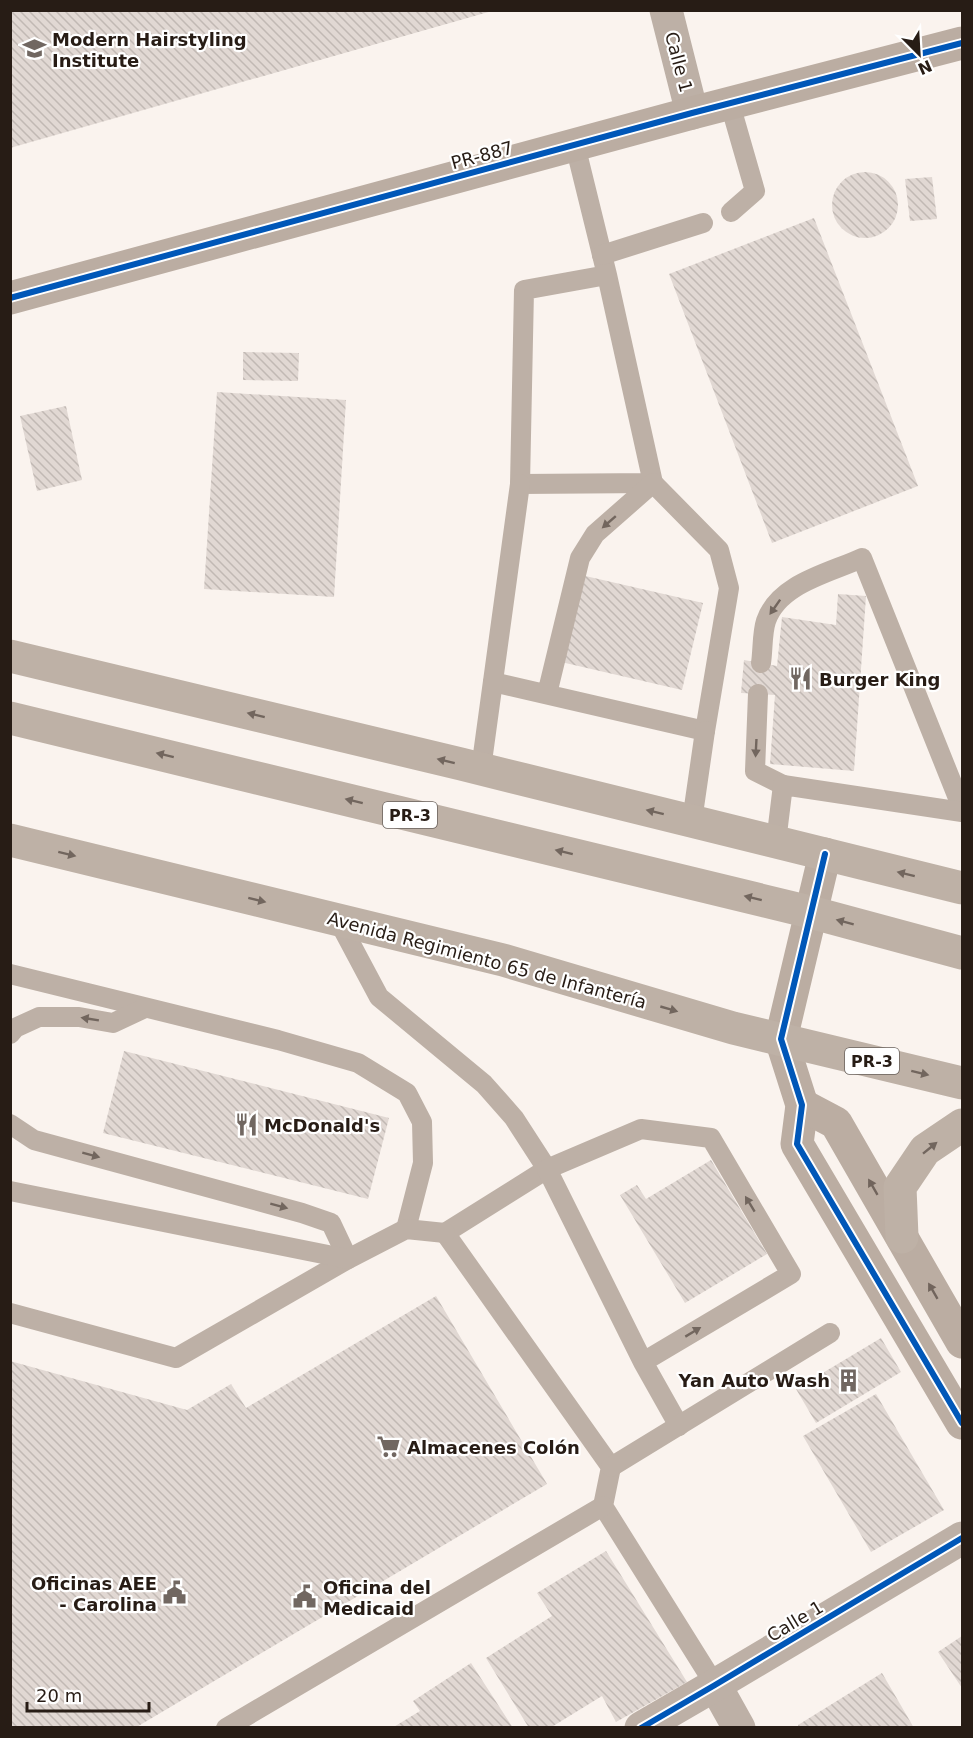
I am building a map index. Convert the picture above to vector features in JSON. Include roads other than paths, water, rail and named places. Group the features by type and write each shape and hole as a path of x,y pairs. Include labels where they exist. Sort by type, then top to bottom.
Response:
{"main road":[{"path":"10,656 963,888"},
{"name":"PR-3","path":"10,718 810,912 963,953"},
{"name":"Avenida Regimiento 65 de Infantería","path":"10,840 503,960 733,1028 963,1083"},
{"path":"902,1238 900,1187 925,1150 963,1125"}],"street":[{"name":"Calle 1","path":"666,10 692,114"},
{"name":"PR-887","path":"10,298 963,43"},
{"path":"825,854 781,1039 802,1105 797,1143 963,1423"},
{"path":"802,1105 836,1123 963,1342"},
{"name":"Calle 1","path":"641,1728 963,1538"},
{"path":"716,1685 739,1728"}],"lane":[{"path":"730,104 754,191 731,212"},
{"path":"575,145 607,275 653,483 719,550 729,588 692,821"},
{"path":"602,255 703,223"},
{"path":"481,769 520,484 524,290 607,275"},
{"path":"520,484 653,483"},
{"path":"547,694 580,558 596,534 653,483"},
{"path":"758,694 754,771 783,785 963,810 862,558 791,589 777,603 766,621 761,663"},
{"path":"493,682 705,731"},
{"path":"776,842 783,785"},
{"path":"338,920 379,997 484,1084 514,1118 547,1169 643,1362 680,1426"},
{"path":"10,974 278,1040 358,1063 407,1093 422,1122 423,1163 406,1229"},
{"path":"10,1034 15,1028 39,1017 79,1017 113,1023 145,1008"},
{"path":"10,1124 34,1140 302,1213 331,1223 348,1259"},
{"path":"10,1313 176,1358 348,1259 406,1229 445,1233 547,1169 641,1129 711,1138 791,1274 643,1362"},
{"path":"10,1191 348,1259"},
{"path":"445,1233 611,1467 603,1506 716,1685"},
{"path":"611,1467 830,1333"},
{"path":"226,1728 603,1506"}],"place":[{"name":"Modern Hairstyling Institute","path":"34,49"},
{"name":"Burger King","path":"801,679"},
{"name":"McDonald's","path":"246,1125"},
{"name":"Yan Auto Wash","path":"848,1380"},
{"name":"Almacenes Colón","path":"389,1447"},
{"name":"Oficinas AEE - Carolina","path":"175,1593"},
{"name":"Oficina del Medicaid","path":"305,1597"}]}
